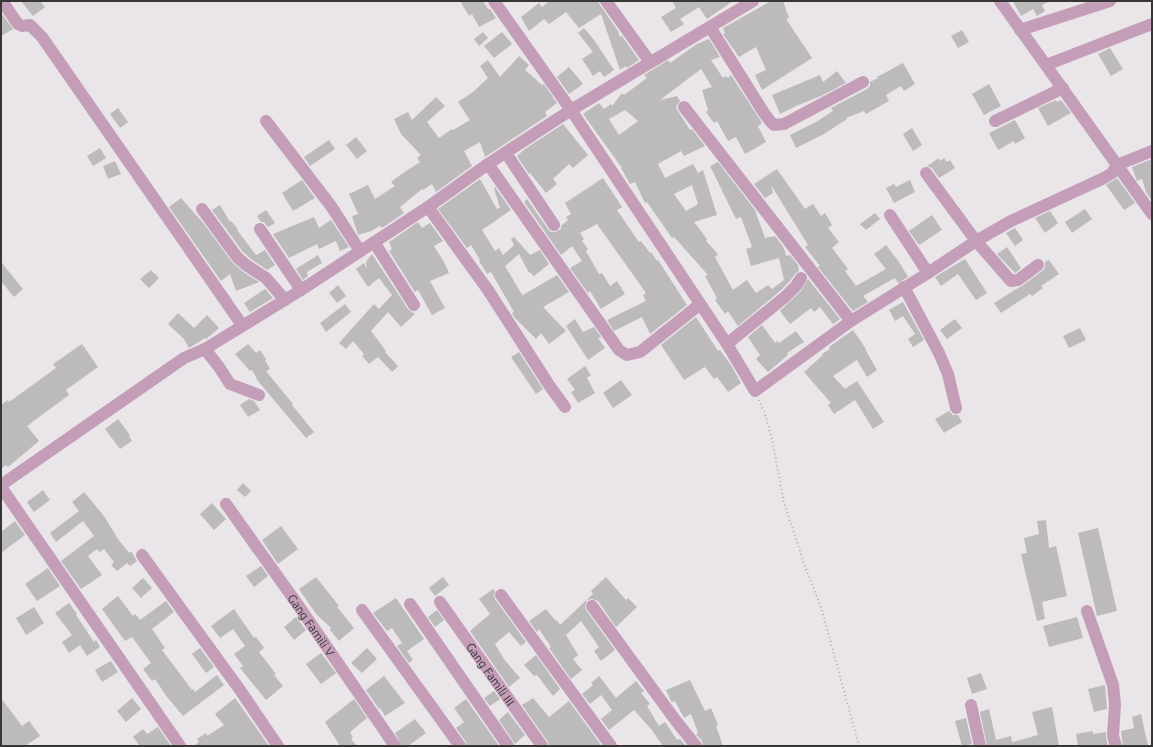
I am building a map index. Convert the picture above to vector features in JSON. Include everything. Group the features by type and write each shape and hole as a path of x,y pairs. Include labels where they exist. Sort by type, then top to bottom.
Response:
{"street":[{"path":"2,1 18,24 22,26 30,25 42,36 242,325"},
{"path":"494,1 570,110 699,305 727,344 755,391 851,321 976,241 1011,221 1104,178 1112,173 1117,165 1152,151"},
{"path":"606,1 650,62"},
{"path":"180,746 1,486 184,358 205,349 301,290 428,207 488,164 570,110 753,1"},
{"path":"1000,1 1151,211"},
{"path":"1020,30 1110,1"},
{"path":"1046,65 1152,24"},
{"path":"710,27 764,113 774,124 784,124 863,82"},
{"path":"995,121 1063,88"},
{"path":"684,107 851,321"},
{"path":"266,121 331,206 360,251"},
{"path":"506,153 554,225"},
{"path":"488,164 619,350 627,355 640,352 699,305"},
{"path":"926,173 976,241 1011,281 1018,280 1038,265"},
{"path":"428,207 488,290 549,385 565,407"},
{"path":"202,209 237,257 246,265 266,278 285,300"},
{"path":"890,215 928,273"},
{"path":"260,229 301,290"},
{"path":"374,242 414,305"},
{"path":"727,344 785,297 796,286 801,278"},
{"path":"904,287 939,353 948,374 956,408"},
{"path":"205,349 230,384 259,395"},
{"name":"Gang Famili V","path":"226,504 298,605 395,746"},
{"path":"142,555 278,746"},
{"path":"501,595 611,746"},
{"name":"Gang Famili III","path":"440,602 542,746"},
{"path":"410,604 508,746"},
{"path":"592,606 696,746"},
{"path":"362,610 460,746"},
{"path":"1087,611 1113,685 1115,704 1113,736 1116,746"},
{"path":"971,705 980,746"}],"path":[{"path":"755,391 765,414 772,439 784,503 806,568 822,607 859,746"}],"building":[{"path":"21,1 40,1 45,7 33,16"},
{"path":"460,1 483,1 496,18 479,27 472,14 469,16"},
{"path":"549,1 598,1 618,31 620,37 622,36 639,60 627,68 626,66 620,70 601,14 579,28 566,12 549,24 544,19 529,31 521,17 539,3 542,7"},
{"path":"672,1 733,1 707,19 699,7 680,19 684,24 671,32 661,17 676,8"},
{"path":"771,1 783,1 789,18 786,19 812,58 762,90 755,75 766,70 756,47 739,57 723,34 725,33 723,28"},
{"path":"1013,1 1050,1 1042,5 1045,11 1037,16 1033,9 1021,16"},
{"path":"1,13 13,29 1,36"},
{"path":"584,28 614,70 604,77 600,71 593,76 582,59 593,52 578,33"},
{"path":"962,30 969,42 958,48 951,36"},
{"path":"483,32 488,38 479,46 474,39"},
{"path":"502,32 512,44 494,58 484,46"},
{"path":"709,39 720,57 711,60 723,78 726,76 728,78 731,75 762,123 758,126 766,142 745,154 736,137 728,141 717,121 714,123 706,112 708,110 702,90 712,87 701,69 660,100 677,96 680,101 676,108 690,130 692,129 705,146 684,156 681,151 658,164 665,178 693,164 698,173 703,170 717,215 694,222 707,239 706,241 718,254 715,257 733,290 747,280 756,293 768,285 772,289 784,280 779,258 751,266 746,249 752,247 741,217 736,219 710,166 718,162 755,210 765,238 775,236 784,248 786,256 790,255 798,265 799,271 780,291 738,326 728,311 725,314 715,300 717,298 705,276 708,275 674,237 672,238 647,202 645,203 635,182 630,184 622,168 583,114 599,103 604,109 611,104 612,106 622,93 624,95 647,78 644,75 668,60 670,63 697,44","holes":["625,110 638,121 619,135 609,119","692,185 698,204 686,211 674,194"]},
{"path":"1110,48 1123,69 1111,76 1098,54"},
{"path":"519,56 529,65 525,70 542,85 544,84 557,103 545,112 547,116 485,157 480,142 464,151 472,166 436,192 432,184 423,190 422,189 400,207 404,213 382,228 380,226 371,231 358,235 352,216 358,214 349,194 368,185 375,199 395,186 391,182 420,162 417,158 421,155 401,134 394,119 408,112 412,120 436,97 445,106 427,122 439,138 452,129 453,130 470,120 458,102 473,92 488,78 480,66 488,60 500,77"},
{"path":"903,63 915,84 904,91 901,86 886,95 889,101 866,114 864,111 846,118 847,119 824,134 796,148 790,135 816,122 833,111 831,108 867,89 870,86 870,82"},
{"path":"569,67 583,84 569,94 557,77"},
{"path":"837,71 846,83 780,114 772,95 820,75 823,82"},
{"path":"989,84 1001,106 984,115 972,94"},
{"path":"1056,100 1057,102 1061,100 1071,113 1048,126 1038,108"},
{"path":"118,108 128,122 120,128 110,114"},
{"path":"1015,120 1025,138 1015,144 1014,141 998,150 989,133"},
{"path":"563,124 588,155 573,168 569,164 553,179 557,184 546,193 530,173 529,174 517,156"},
{"path":"912,128 922,145 913,151 903,134"},
{"path":"356,137 367,151 357,159 346,145"},
{"path":"329,140 335,149 310,166 304,157"},
{"path":"100,148 106,158 93,166 87,156"},
{"path":"939,158 940,161 944,158 947,162 950,160 955,168 939,178 932,168 927,166"},
{"path":"1152,159 1152,201 1146,192 1142,179 1137,181 1132,167"},
{"path":"115,161 121,174 108,179 103,166"},
{"path":"777,169 805,209 813,204 821,216 825,213 832,225 828,228 839,242 832,248 848,269 845,271 856,286 886,269 874,254 886,245 908,277 898,283 895,278 863,296 868,302 853,311 818,267 820,266 805,247 808,245 771,185 773,193 765,198 754,184"},
{"path":"603,178 622,207 617,210 639,242 641,241 657,261 658,260 687,305 650,334 642,317 614,331 607,320 646,301 643,295 646,293 597,224 580,233 584,239 582,241 588,249 586,251 599,274 602,273 610,286 617,281 625,294 601,309 590,291 588,293 570,268 582,261 572,246 561,255 524,202 527,199 548,229 551,232 555,232 561,229 561,226 568,220 566,217 571,214 565,203"},
{"path":"1117,178 1135,203 1124,210 1106,185"},
{"path":"480,179 497,209 500,208 494,188 495,187 511,210 482,230 495,251 499,248 503,255 514,245 511,239 514,237 530,255 540,250 549,264 534,276 528,271 519,254 505,266 521,293 523,295 557,275 569,292 543,307 566,331 549,344 541,333 536,339 515,318 512,313 514,312 491,272 487,274 471,245 467,248 438,209"},
{"path":"302,180 315,198 293,211 282,193"},
{"path":"910,180 915,192 894,203 886,188 894,184 896,187"},
{"path":"181,198 204,224 232,262 242,271 259,282 236,291 230,274 221,281 169,207"},
{"path":"220,205 230,222 231,221 238,229 237,230 256,255 265,250 275,265 267,270 243,252 212,210"},
{"path":"1085,209 1092,219 1072,233 1065,222"},
{"path":"266,210 275,223 268,227 264,222 261,222 257,216"},
{"path":"1050,211 1058,223 1045,233 1035,218"},
{"path":"875,213 880,219 866,230 860,224"},
{"path":"932,215 942,230 919,245 909,231"},
{"path":"314,217 319,228 331,220 349,247 340,251 336,241 319,249 317,244 289,258 273,234"},
{"path":"418,222 422,228 430,223 443,241 434,246 449,273 430,281 445,308 432,315 418,290 415,292 389,251 392,249 389,242"},
{"path":"1015,228 1023,240 1015,246 1006,233"},
{"path":"1007,247 1021,268 1015,273 997,254"},
{"path":"372,254 408,309 415,314 401,327 388,312 371,331 386,351 385,352 398,366 392,372 378,357 369,364 362,356 364,354 353,341 346,349 339,343 374,304 379,309 392,295 379,278 368,287 356,269 364,263 367,269 366,262"},
{"path":"318,255 322,263 307,272 308,276 303,280 296,269"},
{"path":"965,259 987,293 976,300 958,274 941,286 935,277"},
{"path":"1049,260 1059,274 1041,286 1043,288 1032,296 1030,294 1001,313 994,303 1022,286 1042,271 1045,268 1045,262"},
{"path":"1,262 23,289 14,297 1,281"},
{"path":"151,270 159,278 149,288 140,279"},
{"path":"808,279 840,319 833,324 820,307 814,312 811,308 790,324 780,311 801,291"},
{"path":"338,285 346,296 337,303 329,293"},
{"path":"265,289 273,298 250,312 244,303"},
{"path":"903,302 924,340 913,347 908,339 915,334 903,316 895,321 889,310"},
{"path":"345,304 351,312 326,332 320,323"},
{"path":"178,313 194,328 207,315 219,328 206,339 205,338 189,348 184,339 168,324"},
{"path":"696,317 718,351 720,350 731,365 741,383 728,392 717,377 714,379 705,367 684,380 661,345"},
{"path":"575,319 583,332 594,327 601,337 598,338 605,348 588,360 566,326"},
{"path":"955,319 962,328 947,339 940,330"},
{"path":"762,325 775,343 777,341 779,343 796,331 804,342 787,353 788,355 768,372 756,359 760,355 748,337"},
{"path":"1080,328 1086,340 1069,348 1063,336"},
{"path":"853,330 866,349 877,370 867,377 857,360 833,376 845,389 857,381 884,422 873,429 855,400 834,414 828,405 831,403 804,372 823,355 822,354 830,349 829,347"},
{"path":"82,344 98,367 66,390 69,395 27,426 39,441 8,467 6,465 1,469 1,405 8,400 9,402 56,368 53,364"},
{"path":"248,344 256,353 260,350 270,369 266,371 314,432 306,438 258,381 252,370 250,371 235,354"},
{"path":"519,352 543,389 536,394 511,357"},
{"path":"585,366 591,375 587,378 595,393 578,403 571,392 575,390 567,379"},
{"path":"621,380 632,395 613,408 603,393"},
{"path":"249,399 254,401 260,410 248,417 240,405"},
{"path":"949,411 953,415 958,415 962,422 944,433 935,419"},
{"path":"118,419 130,435 129,436 132,441 120,449 105,429"},
{"path":"243,483 251,491 245,497 237,490"},
{"path":"43,490 50,500 34,512 27,502"},
{"path":"84,492 104,516 118,539 129,553 131,551 137,561 130,566 127,563 117,571 111,565 114,562 104,549 100,552 97,549 88,556 102,575 81,589 61,561 94,536 83,521 56,542 50,533 79,511 72,502"},
{"path":"212,503 226,519 214,530 200,514"},
{"path":"1046,520 1049,548 1056,546 1067,596 1042,602 1045,619 1037,621 1021,554 1027,553 1024,538 1039,534 1037,521"},
{"path":"15,521 25,535 1,553 1,532"},
{"path":"281,526 298,549 278,564 262,540"},
{"path":"1098,528 1117,611 1097,616 1078,533"},
{"path":"261,566 268,576 254,587 246,576"},
{"path":"48,568 60,586 37,601 25,584"},
{"path":"316,577 354,628 339,641 330,630 331,628 316,614 299,589"},
{"path":"443,577 449,585 435,596 429,588"},
{"path":"606,577 626,600 628,598 637,607 616,627 598,601 592,599 587,600 585,606 586,610 615,650 601,661 594,651 599,647 581,621 566,635 578,655 573,659 582,670 571,679 549,648 551,647 539,629 537,632 529,621 546,609 560,625 593,594 591,591"},
{"path":"143,578 152,588 141,598 132,588"},
{"path":"493,589 495,591 495,599 526,642 521,646 509,632 495,644 504,659 520,678 509,687 470,631 490,614 479,599"},
{"path":"118,596 133,616 135,614 140,620 166,601 174,612 152,629 165,648 162,650 195,692 217,675 224,685 183,716 167,697 155,679 152,681 143,669 151,663 132,637 125,641 102,609"},
{"path":"396,598 424,639 407,651 413,660 409,663 397,646 402,643 392,628 387,631 373,613"},
{"path":"69,603 94,642 96,640 100,647 87,656 80,645 69,653 62,642 72,635 55,613"},
{"path":"34,607 44,623 26,635 16,618"},
{"path":"234,609 254,638 256,637 264,648 259,652 276,674 274,675 283,686 266,700 240,668 243,666 234,654 245,646 233,629 220,638 211,626"},
{"path":"437,610 444,620 435,627 428,617"},
{"path":"296,617 306,630 294,640 284,627"},
{"path":"1077,617 1083,638 1049,647 1043,626"},
{"path":"200,648 214,667 206,673 192,654"},
{"path":"367,648 377,659 362,673 351,663"},
{"path":"321,653 336,673 321,684 306,664"},
{"path":"536,655 560,689 553,696 537,675 534,676 524,665"},
{"path":"111,661 118,672 102,682 95,670"},
{"path":"981,673 987,689 972,694 967,678"},
{"path":"384,676 405,703 385,716 366,690"},
{"path":"599,676 616,698 636,681 644,691 641,693 650,704 647,706 659,726 665,722 677,740 680,739 686,746 663,746 651,729 634,710 609,730 601,719 612,710 601,695 590,704 582,694 593,685 591,683"},
{"path":"690,680 705,711 711,708 718,725 716,726 723,746 703,746 702,741 696,734 698,733 691,714 684,718 675,701 671,701 666,690"},
{"path":"1105,685 1107,709 1094,712 1088,689"},
{"path":"494,691 500,699 490,706 484,698"},
{"path":"1,698 22,726 29,721 40,736 25,746 1,746"},
{"path":"132,698 141,709 126,722 117,711"},
{"path":"235,698 269,746 194,746 199,742 197,739 206,733 207,736 224,725 215,714"},
{"path":"533,698 549,717 569,701 601,745 549,746 548,742 522,705"},
{"path":"354,699 367,718 350,732 353,738 351,739 357,746 340,746 325,722"},
{"path":"466,699 499,746 467,746 466,742 456,728 464,722 454,708"},
{"path":"1052,707 1059,746 987,746 980,712 989,709 996,740 1011,736 1012,742 1038,735 1032,712"},
{"path":"508,712 525,735 515,744 499,720"},
{"path":"1141,714 1148,746 1123,746 1121,731 1134,728 1132,717"},
{"path":"966,718 972,744 962,746 955,721"},
{"path":"415,719 426,733 408,746 402,746 395,733"},
{"path":"158,727 171,746 140,746 133,737 143,729 147,734"},
{"path":"1093,731 1093,734 1106,732 1108,746 1078,746 1076,734"}]}
